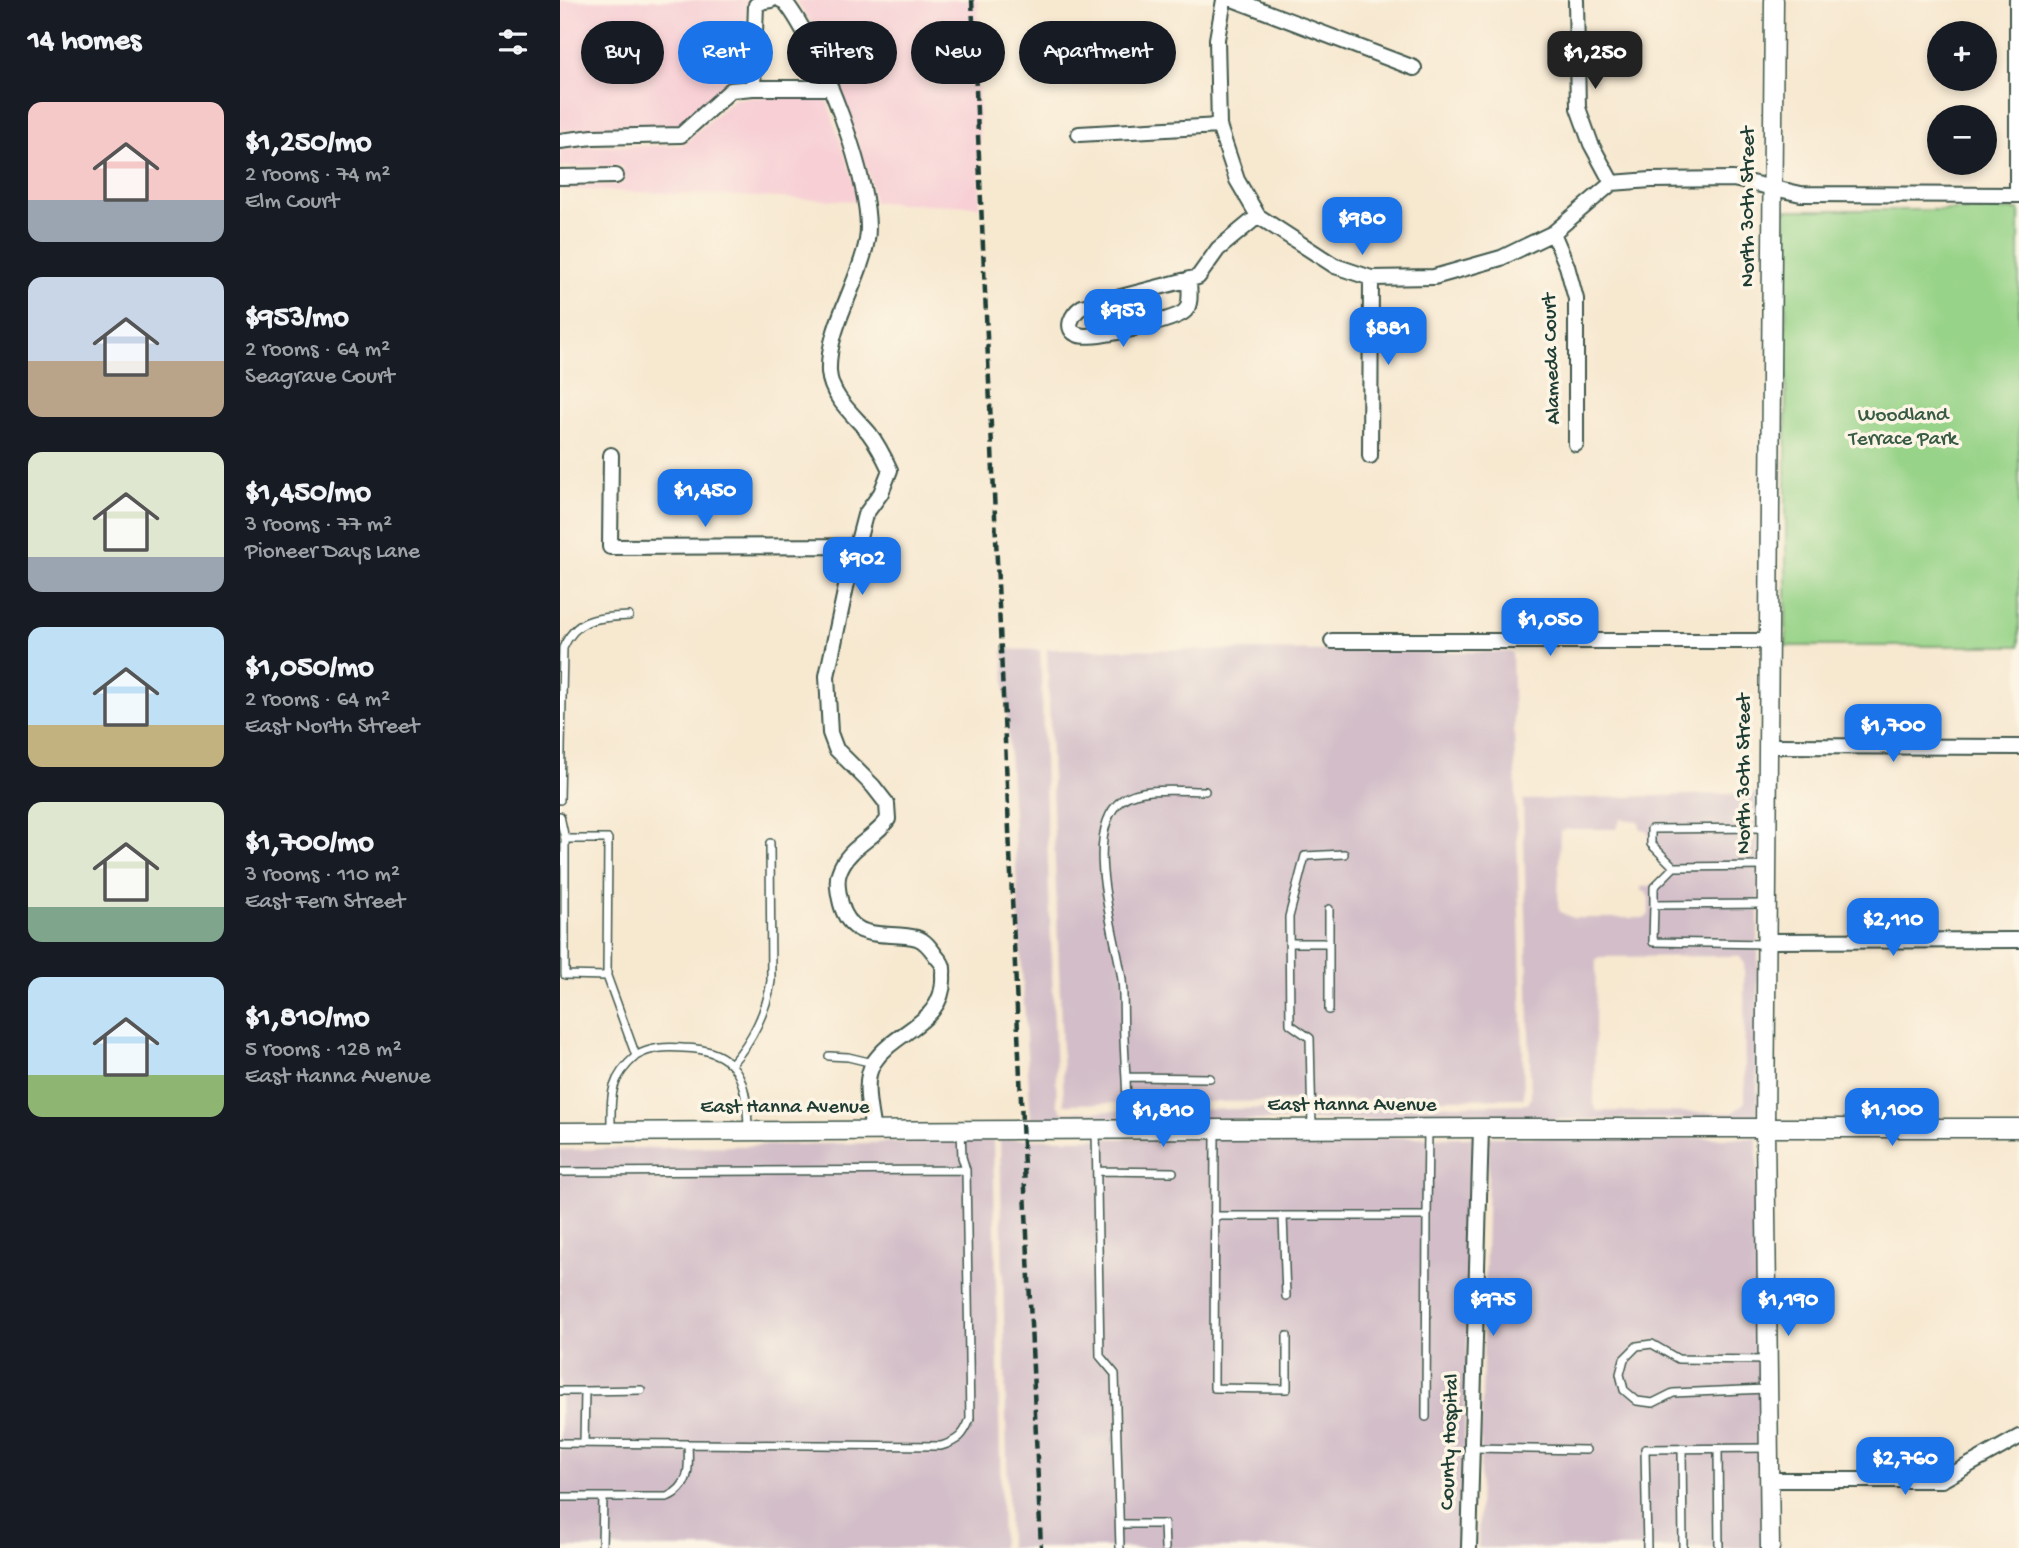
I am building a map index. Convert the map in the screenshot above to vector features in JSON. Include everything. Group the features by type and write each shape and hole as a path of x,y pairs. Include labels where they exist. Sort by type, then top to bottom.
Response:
{"street":[{"path":"753,88 756,5 771,0"},
{"path":"781,0 805,29 831,88 862,181 869,220 867,241 832,347 829,373 837,397 870,434 890,470 881,493 865,516 827,676 830,733 836,749 887,804 888,819 882,828 856,846 839,873 839,896 844,916 854,926 881,936 917,938 927,944 943,964 939,1001 930,1016 906,1031 873,1063 868,1085 873,1130"},
{"path":"1224,0 1217,39 1219,126 1237,180 1258,216 1335,266 1371,278 1434,277 1501,258 1553,233 1612,183 1734,179 1801,194 2018,195 2017,0"},
{"path":"1235,0 1414,68"},
{"path":"1576,0 1578,108 1591,144 1612,183"},
{"name":"North 30th Street","path":"1770,1548 1765,1129 1774,0"},
{"path":"560,141 593,137 681,135 731,90 831,88"},
{"path":"1079,134 1219,126"},
{"path":"560,177 616,176"},
{"path":"1188,279 1189,303 1185,311 1175,316 1117,333 1080,336 1073,331 1069,323 1082,306 1188,279 1198,277 1218,249 1258,216"},
{"name":"Alameda Court","path":"1553,233 1567,266 1576,299 1576,444"},
{"path":"1370,456 1371,278"},
{"path":"611,455 610,547 857,546"},
{"path":"1332,641 1768,641"},
{"path":"1768,747 2019,747"},
{"path":"1766,942 2019,940"},
{"name":"County Hospital","path":"1469,1548 1481,1128"},
{"name":"East Hanna Avenue","path":"560,1132 2019,1128"},
{"path":"1771,1480 1942,1480 2019,1437"}],"lane":[{"path":"560,800 563,648 569,634 580,624 597,618 629,616"},
{"path":"1127,1129 1122,979 1105,900 1105,832 1114,808 1125,798 1151,792 1205,791"},
{"path":"560,817 565,839 565,975 607,976"},
{"path":"1674,867 1651,844 1651,830 1767,828"},
{"path":"565,839 608,839 607,976 636,1056"},
{"path":"732,1063 742,1052 769,999 770,843"},
{"path":"1312,1129 1310,1038 1290,1024 1289,917 1306,856 1344,854"},
{"path":"1766,942 1653,942 1654,887 1674,867 1767,866"},
{"path":"1654,905 1767,904"},
{"path":"1329,909 1329,1010"},
{"path":"1289,943 1329,943"},
{"path":"611,1132 610,1099 614,1083 624,1066 648,1049 694,1048 710,1051 732,1063 739,1073 744,1088 748,1131"},
{"path":"828,1056 873,1063"},
{"path":"1126,1077 1210,1078"},
{"path":"1426,1418 1428,1128"},
{"path":"1215,1129 1214,1388 1287,1389 1287,1336"},
{"path":"560,1443 941,1446 954,1442 965,1433 970,1419 966,1170 962,1157 961,1130"},
{"path":"1096,1130 1100,1356 1115,1374 1120,1548"},
{"path":"560,1172 966,1170"},
{"path":"1097,1171 1173,1172"},
{"path":"1214,1216 1427,1216"},
{"path":"1283,1216 1286,1296"},
{"path":"1769,1360 1678,1359 1652,1344 1637,1346 1624,1359 1620,1374 1624,1390 1637,1401 1653,1403 1673,1393 1769,1389"},
{"path":"560,1391 641,1390"},
{"path":"584,1443 585,1391"},
{"path":"560,1497 667,1497 679,1492 686,1480 688,1444"},
{"path":"1472,1448 1586,1450"},
{"path":"1682,1448 1683,1548"},
{"path":"1647,1548 1645,1449 1770,1448"},
{"path":"1718,1449 1719,1548"},
{"path":"602,1548 603,1497"},
{"path":"1120,1524 1164,1524 1165,1548"}],"shaded area":[{"path":"560,0 750,0 747,4 747,21 678,21 678,84 725,84 678,126 560,131"},
{"path":"795,0 978,0 978,21 911,21 911,84 979,84 980,206 874,202 870,179 839,84 897,84 897,21 810,21"},
{"path":"826,97 854,183 857,201 560,189 560,186 624,184 623,166 560,167 560,150 594,146 682,145 734,99"},
{"path":"1003,649 1040,650 1057,1104 1062,1112 1528,1104 1531,1098 1523,800 1759,793 1757,1119 1031,1121","holes":["1621,819 1638,821 1641,829 1649,834 1649,851 1659,852 1667,863 1666,872 1659,882 1641,887 1641,891 1646,892 1649,898 1649,914 1646,918 1573,918 1560,912 1560,832 1566,829 1616,829","1737,956 1744,964 1745,1102 1732,1113 1597,1111 1594,1105 1596,960 1599,957"]},
{"path":"1047,649 1512,652 1524,1098 1064,1104"},
{"path":"1473,1137 1461,1548 1009,1548 1000,1139"},
{"path":"1489,1137 1757,1138 1762,1548 1478,1548"},
{"path":"993,1140 1002,1548 560,1548 560,1150"}],"green space":[{"name":"Woodland Terrace Park","path":"1786,210 2019,210 2019,646 1786,646"}],"railway":[{"path":"972,0 1041,1548"}]}
